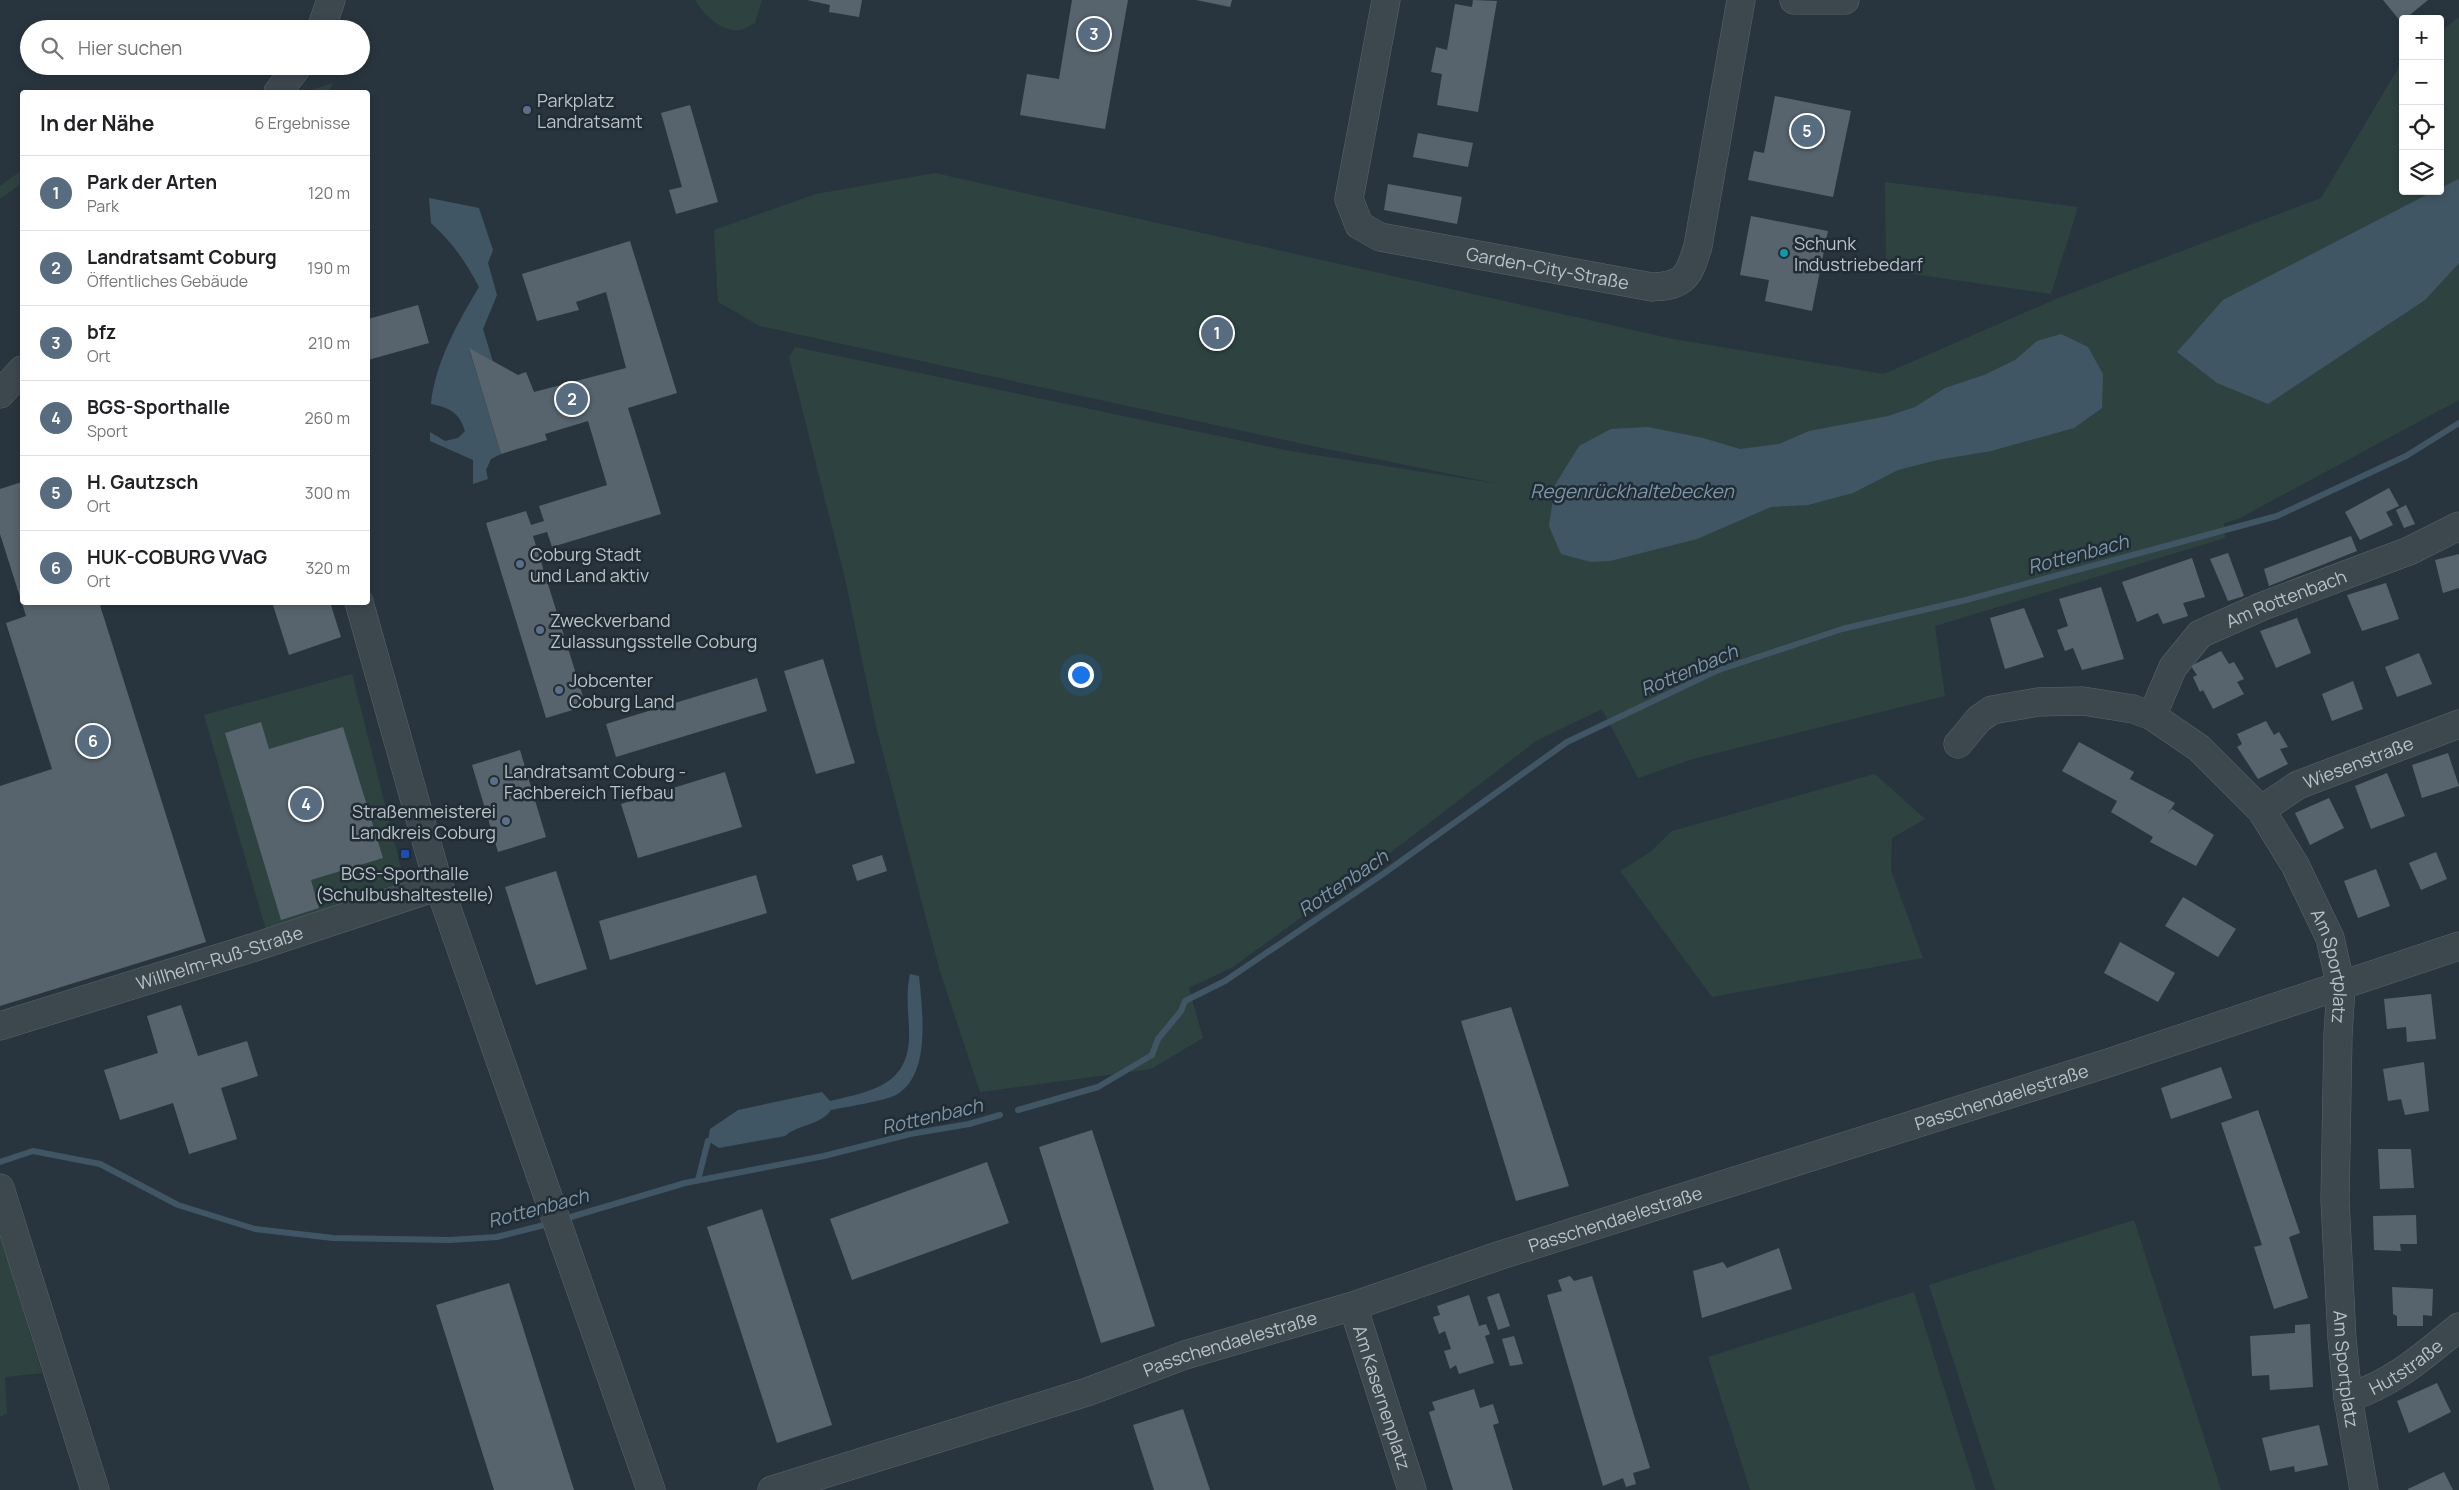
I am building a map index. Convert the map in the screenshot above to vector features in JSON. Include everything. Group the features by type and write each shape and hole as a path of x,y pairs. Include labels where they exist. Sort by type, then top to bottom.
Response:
{"street":[{"path":"324,20 331,0"},
{"name":"Garden-City-Straße","path":"1386,0 1350,200 1359,224 1380,237 1652,287 1670,286 1680,282 1693,263 1698,246 1741,0"},
{"path":"1794,0 1845,0"},
{"path":"280,90 291,75"},
{"path":"0,394 20,372"},
{"name":"Am Rottenbach","path":"2152,716 2173,666 2200,634 2263,606 2409,551 2459,526"},
{"path":"360,605 439,886 652,1490"},
{"name":"Am Sportplatz","path":"1958,744 1979,719 1992,710 2038,702 2083,701 2133,709 2152,716 2199,748 2261,810 2295,865 2330,938 2341,987 2338,1035 2335,1200 2342,1340 2348,1398 2364,1490"},
{"name":"Wiesenstraße","path":"2261,810 2298,784 2459,724"},
{"name":"Willhelm-Ruß-Straße","path":"0,1026 258,946 439,886"},
{"name":"Passchendaelestraße","path":"772,1490 1087,1392 1185,1355 1353,1306 1501,1255 2341,987 2459,946"},
{"path":"0,1188 95,1490"},
{"name":"Am Kasernenplatz","path":"1353,1306 1412,1490"},
{"name":"Hutstraße","path":"2348,1398 2377,1388 2407,1369 2459,1328"}],"green space":[{"path":"695,0 762,0 755,23 742,29 734,30 720,26 703,11"},
{"path":"2459,17 2459,400 2238,519 2224,523 2225,538 1935,626 1945,696 1693,759 1638,778 1602,709 1536,741 1394,850 1233,967 1189,988 1203,1038 1151,1069 980,1092 939,968 876,726 844,574 789,357 795,347 1290,451 1499,484 1303,444 760,326 718,302 714,230 816,194 935,173 1673,339 1884,374 2056,299 2321,198 2399,67 2399,195 2444,195 2444,29"},
{"path":"333,83 330,90 311,90"},
{"path":"20,171 20,184 0,199 0,186"},
{"path":"1885,182 2078,207 2051,294 1886,270"},
{"path":"352,674 403,876 400,883 266,930 204,715"},
{"path":"1875,774 1925,819 1892,838 1891,871 1923,958 1712,997 1620,871 1649,853 1672,831"},
{"path":"2134,1220 2221,1490 1995,1490 1929,1285"},
{"path":"0,1234 42,1373 5,1377 7,1413 0,1417"},
{"path":"1914,1292 1976,1490 1750,1490 1708,1357"}],"water":[{"path":"2459,179 2459,263 2425,300 2268,404 2217,383 2177,352 2223,300 2426,195 2444,195 2444,186"},
{"path":"429,198 479,208 493,250 488,263 497,295 483,329 493,362 469,349 501,454 491,459 486,470 488,479 473,484 473,460 430,441 430,432 445,441 458,438 465,431 457,415 449,409 431,404 433,389 442,358 463,314 479,287 458,253 431,223"},
{"name":"Regenrückhaltebecken","path":"2061,334 2088,347 2103,374 2102,408 2074,428 1991,451 1937,460 1898,470 1853,493 1808,505 1771,507 1697,539 1610,561 1591,562 1561,554 1549,526 1555,485 1579,446 1611,429 1648,427 1703,438 1740,449 1779,444 1809,431 1888,416 1915,407 1945,388 1984,375 2015,360 2037,341"},
{"path":"910,974 919,976 923,1023 922,1040 920,1057 915,1073 907,1085 896,1095 874,1102 831,1110 822,1119 785,1136 719,1148 708,1141 710,1129 738,1110 822,1092 830,1101 862,1093 888,1082 897,1073 904,1061 908,1046"}],"building":[{"path":"807,0 862,0 859,17 829,12 830,5"},
{"path":"1072,0 1128,0 1105,129 1020,115 1027,74 1059,79"},
{"path":"1196,0 1232,0 1230,7"},
{"path":"1473,0 1497,1 1478,112 1437,105 1442,74 1431,72 1436,47 1447,50 1455,4 1472,7"},
{"path":"2383,0 2428,0 2410,15 2399,15 2399,20"},
{"path":"1775,96 1851,111 1833,197 1748,180 1754,151 1764,153"},
{"path":"690,105 718,202 676,214 669,190 682,187 661,113"},
{"path":"1418,133 1473,143 1468,167 1413,157"},
{"path":"1388,184 1462,197 1457,224 1384,210"},
{"name":"Schunk Industriebedarf","path":"1751,216 1828,231 1812,311 1765,301 1769,280 1740,275"},
{"path":"630,241 677,393 628,408 661,514 552,547 547,532 533,536 586,706 546,718 486,523 526,511 531,525 544,521 539,506 607,485 588,421 545,434 547,440 501,454 469,348 518,375 526,372 534,392 626,368 606,292 576,302 579,310 537,321 522,274"},
{"path":"418,305 429,343 370,359 370,318"},
{"path":"20,483 20,597 0,534 0,489"},
{"path":"2389,488 2399,506 2386,512 2393,525 2360,540 2345,512"},
{"path":"2406,505 2415,524 2404,528 2396,510"},
{"path":"2351,536 2357,551 2269,586 2264,569"},
{"path":"2228,553 2244,596 2228,601 2210,559"},
{"path":"2459,554 2459,588 2443,593 2435,560"},
{"path":"2192,558 2205,597 2183,603 2188,616 2163,624 2158,613 2137,622 2122,582"},
{"path":"2386,583 2399,619 2362,631 2347,595"},
{"path":"2101,587 2124,659 2082,670 2073,648 2065,651 2057,630 2068,626 2059,599"},
{"path":"23,605 100,605 206,942 0,1006 0,786 52,769 6,623 26,616"},
{"path":"273,605 331,605 341,637 289,655"},
{"path":"2024,608 2044,657 2005,669 1990,618"},
{"path":"2297,618 2311,653 2276,668 2260,631"},
{"path":"2221,651 2229,664 2234,662 2244,679 2237,682 2244,694 2213,709 2203,690 2200,692 2193,677 2197,675 2191,666"},
{"path":"2419,653 2432,684 2397,697 2385,667"},
{"path":"823,659 855,763 816,774 784,671"},
{"path":"757,678 767,711 616,757 606,724"},
{"path":"2353,681 2363,709 2332,721 2322,694"},
{"path":"2266,721 2274,735 2279,732 2288,747 2280,749 2288,764 2258,779 2237,747 2242,744 2237,734"},
{"path":"261,722 269,749 343,727 383,858 311,880 319,908 281,920 225,733"},
{"path":"2079,742 2134,772 2130,779 2175,803 2167,815 2172,809 2214,835 2196,866 2150,842 2153,837 2111,812 2117,801 2062,771"},
{"path":"520,750 546,837 498,852 472,765"},
{"path":"2448,753 2459,786 2422,798 2412,765"},
{"path":"725,772 742,827 638,858 621,804"},
{"path":"2387,773 2405,816 2371,829 2355,786"},
{"path":"2329,798 2344,828 2310,845 2295,813"},
{"path":"2436,852 2447,879 2421,890 2409,863"},
{"path":"882,855 887,871 857,881 852,865"},
{"path":"2376,869 2390,906 2358,918 2344,881"},
{"path":"556,871 587,969 536,985 505,887"},
{"path":"756,875 767,913 610,960 599,921"},
{"path":"2183,897 2236,929 2218,957 2165,926"},
{"path":"2120,942 2175,973 2158,1002 2104,973"},
{"path":"2431,994 2436,1039 2407,1042 2406,1027 2387,1029 2384,999"},
{"path":"181,1005 198,1056 247,1041 258,1076 221,1088 237,1139 189,1154 173,1103 120,1120 104,1070 158,1053 147,1016"},
{"path":"1511,1007 1569,1186 1516,1201 1461,1021"},
{"path":"2424,1062 2429,1111 2405,1115 2401,1099 2388,1101 2383,1069"},
{"path":"2221,1067 2232,1098 2171,1119 2161,1088"},
{"path":"2258,1110 2300,1233 2289,1237 2308,1298 2274,1309 2254,1247 2262,1245 2221,1123"},
{"path":"1092,1130 1155,1326 1101,1343 1039,1147"},
{"path":"2378,1149 2411,1149 2414,1188 2380,1189"},
{"path":"987,1162 1009,1223 852,1280 830,1219"},
{"path":"762,1209 832,1425 777,1443 707,1227"},
{"path":"2416,1215 2417,1244 2400,1244 2401,1251 2374,1250 2373,1216"},
{"path":"1779,1248 1792,1289 1702,1318 1693,1271 1723,1262 1727,1268"},
{"path":"1570,1276 1574,1281 1592,1276 1650,1468 1633,1473 1636,1484 1626,1487 1623,1478 1603,1486 1547,1295 1562,1291 1558,1280"},
{"path":"509,1283 574,1490 494,1490 436,1305"},
{"path":"2392,1287 2433,1289 2432,1316 2423,1315 2423,1326 2397,1326 2397,1316 2393,1314"},
{"path":"1499,1293 1510,1326 1498,1330 1487,1297"},
{"path":"1469,1295 1479,1326 1486,1324 1490,1334 1485,1336 1494,1363 1459,1374 1456,1365 1450,1369 1444,1351 1451,1349 1445,1331 1439,1334 1433,1317 1440,1315 1437,1306"},
{"path":"2310,1324 2313,1387 2270,1390 2269,1375 2252,1376 2250,1336 2295,1333 2295,1325"},
{"path":"1514,1336 1523,1364 1510,1366 1502,1339"},
{"path":"2437,1383 2451,1412 2409,1433 2397,1401"},
{"path":"1474,1389 1480,1408 1493,1404 1499,1423 1493,1425 1513,1490 1453,1490 1429,1412 1435,1410 1432,1402"},
{"path":"1183,1409 1210,1490 1154,1490 1133,1425"},
{"path":"2319,1425 2328,1465 2295,1472 2294,1466 2270,1471 2262,1438"},
{"path":"2444,1472 2453,1490 2408,1490 2408,1489"}],"waterway":[{"name":"Rottenbach","path":"1018,1110 1098,1087 1152,1055 1158,1039 1181,1011 1185,1001 1225,981 1383,874 1567,742 1716,671 1842,629 1966,600 2277,516 2406,456 2459,423"},
{"name":"Rottenbach","path":"564,1219 685,1183 824,1156 910,1134 969,1124 1000,1115"},
{"path":"698,1180 708,1141"},
{"name":"Rottenbach","path":"0,1162 33,1151 100,1164 178,1205 255,1229 333,1238 450,1240 497,1237 552,1223"}],"place":[{"name":"bfz","path":"1094,34"},
{"name":"Parkplatz Landratsamt","path":"527,110"},
{"name":"H. Gautzsch","path":"1807,131"},
{"name":"Schunk Industriebedarf","path":"1784,253"},
{"name":"Park der Arten","path":"1217,333"},
{"name":"Landratsamt Coburg","path":"572,399"},
{"name":"Coburg Stadt und Land aktiv","path":"520,564"},
{"name":"Zweckverband Zulassungsstelle Coburg","path":"540,630"},
{"name":"Jobcenter Coburg Land","path":"559,690"},
{"name":"HUK-COBURG VVaG","path":"93,741"},
{"name":"Landratsamt Coburg - Fachbereich Tiefbau","path":"494,781"},
{"name":"BGS-Sporthalle","path":"306,804"},
{"name":"Straßenmeisterei Landkreis Coburg","path":"506,821"},
{"name":"BGS-Sporthalle (Schulbushaltestelle)","path":"405,854"}]}
